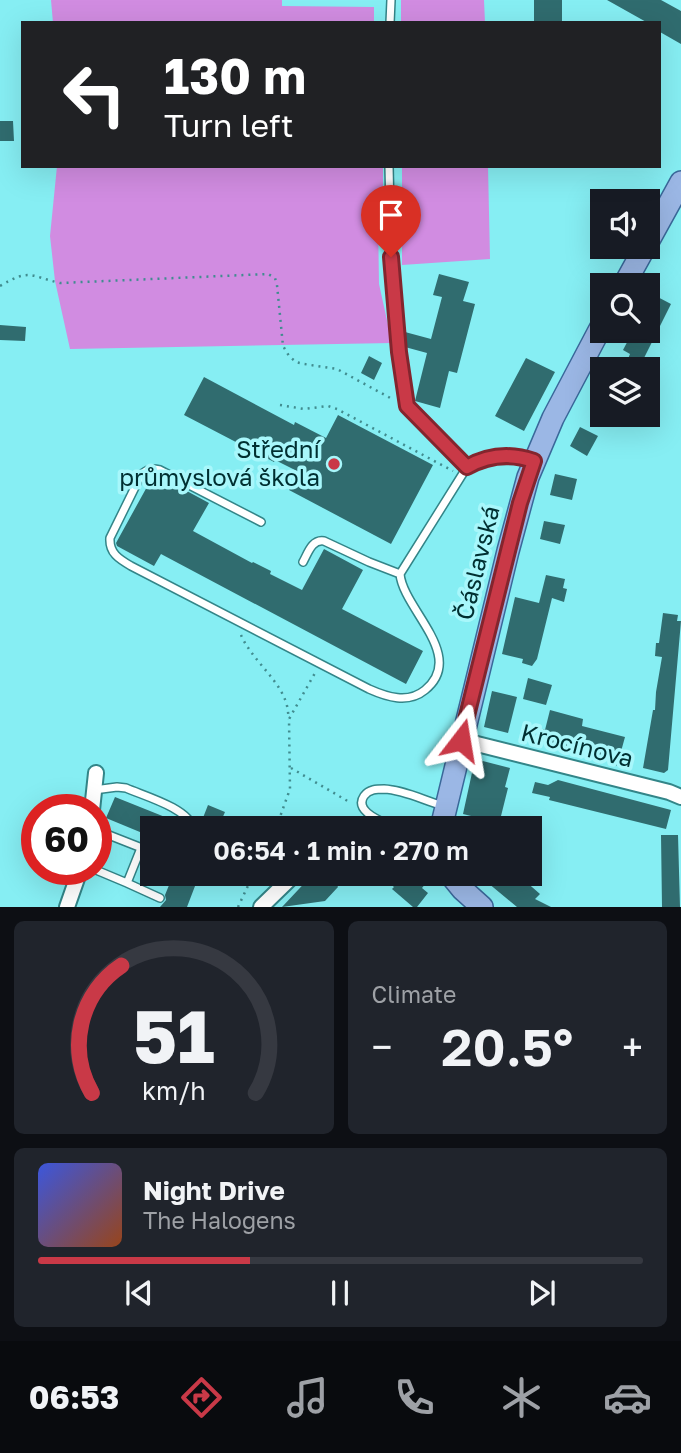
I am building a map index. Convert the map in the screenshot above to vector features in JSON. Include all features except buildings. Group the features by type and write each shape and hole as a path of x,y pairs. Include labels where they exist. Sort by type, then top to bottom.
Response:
{"main road":[{"path":"660,220 681,182"},
{"name":"Čáslavská","path":"444,816 520,503 534,461 593,343"},
{"path":"460,886 482,907"}],"street":[{"name":"Krocínova","path":"461,740 681,797"},
{"path":"94,794 96,773"},
{"path":"68,907 75,885"},
{"path":"261,907 283,886"}],"lane":[{"path":"390,21 391,0"},
{"path":"389,168 391,257 399,352 407,406 467,467"},
{"path":"261,522 152,468 141,475 110,538 109,547 121,560 387,697 413,697 428,688 437,672 438,653 431,635 402,584 400,574 467,467 476,462 511,455 534,461"},
{"path":"303,562 319,540 400,574"},
{"path":"94,790 126,788 176,809 186,816"},
{"path":"373,816 361,803 363,797 373,790 396,791 446,806"},
{"path":"112,836 140,848"},
{"path":"127,883 140,850"},
{"path":"112,877 160,898"}],"path":[{"path":"0,286 24,275 38,275 61,283 268,274 275,278 277,285 283,346 289,356 304,365 337,369 407,406"},
{"path":"281,405 304,409 328,406 337,409 461,475"},
{"path":"235,619 247,648 281,691 286,704 289,719 290,789 280,816"},
{"path":"289,719 321,664"},
{"path":"291,768 369,814"},
{"path":"238,907 248,886"}],"shaded area":[{"path":"51,0 282,0 282,6 374,7 374,21 53,21"},
{"path":"401,0 484,0 485,21 401,21"},
{"path":"57,168 383,168 383,211 378,218 379,284 392,343 70,349 55,281 50,236"},
{"path":"402,168 488,168 490,259 402,265"}],"place":[{"name":"Střední průmyslová škola","path":"334,464"}],"route":[{"path":"391,257 399,352 407,406 467,467 476,462 511,455 534,461 520,503 461,740"}]}
